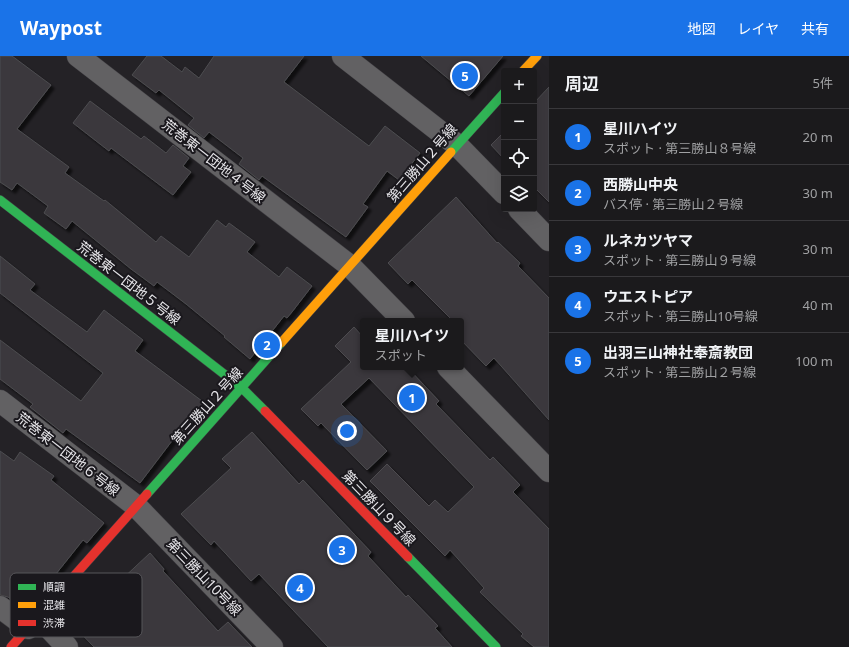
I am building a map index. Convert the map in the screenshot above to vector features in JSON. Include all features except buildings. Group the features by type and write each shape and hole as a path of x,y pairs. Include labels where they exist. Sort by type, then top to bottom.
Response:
{"street":[{"name":"荒巻東一団地４号線","path":"78,56 350,266 401,318"},
{"path":"343,56 457,145 501,190"},
{"path":"526,68 537,56"},
{"name":"第三勝山２号線","path":"77,573 501,95"},
{"name":"荒巻東一団地５号線","path":"0,200 242,388"},
{"path":"522,212 549,240"},
{"path":"451,370 549,471"},
{"name":"第三勝山９号線","path":"242,388 496,647"},
{"name":"荒巻東一団地６号線","path":"0,401 136,506"},
{"name":"第三勝山10号線","path":"136,506 272,647"},
{"path":"0,606 10,611"},
{"name":"第三勝山２号線","path":"11,647 20,637"},
{"path":"53,637 67,647"}],"traffic: fast":[{"path":"451,152 501,96"},
{"path":"0,200 242,388 265,411"},
{"path":"147,494 281,343"},
{"path":"408,557 496,647"}],"traffic: slow":[{"path":"526,68 537,56"},
{"path":"281,343 451,152"}],"traffic: jam":[{"path":"265,411 408,557"},
{"path":"77,573 147,494"},
{"path":"11,647 20,637"}],"place":[{"name":"出羽三山神社奉斎教団","path":"465,76"},
{"name":"西勝山中央","path":"267,345"},
{"name":"星川ハイツ","path":"412,398"},
{"name":"ルネカツヤマ","path":"342,550"},
{"name":"ウエストピア","path":"300,588"}]}
